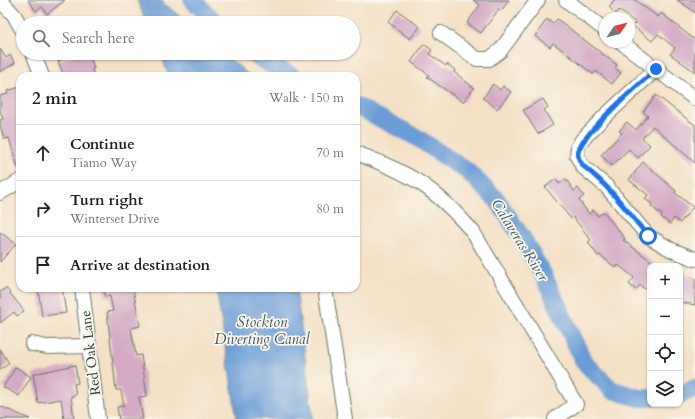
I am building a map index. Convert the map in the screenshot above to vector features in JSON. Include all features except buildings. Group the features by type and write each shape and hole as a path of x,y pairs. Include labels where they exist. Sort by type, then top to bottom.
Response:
{"street":[{"path":"0,0 16,19"},
{"path":"441,33 477,59 489,59 500,51 538,0"},
{"path":"566,0 599,25"},
{"path":"629,48 695,99"},
{"path":"36,60 40,72"},
{"path":"656,69 604,117 582,140 578,147 578,156 583,167 606,186 648,236 672,250 695,259"},
{"path":"360,155 393,167 417,180 441,198 472,232 576,404 555,419"},
{"path":"0,193 16,183"},
{"name":"Red Oak Lane","path":"82,292 98,419"},
{"path":"326,292 345,419"},
{"path":"32,344 47,347 89,346"}],"water":[{"path":"137,0 160,0 179,16 144,16"},
{"path":"163,60 231,60 245,72 167,72"},
{"name":"Stockton Diverting Canal","path":"217,292 297,292 313,419 237,419"}],"waterway":[{"name":"Calaveras River","path":"192,0 209,16"},
{"name":"Calaveras River","path":"263,60 285,72"},
{"name":"Calaveras River","path":"360,108 416,137 467,171 497,200 523,239 543,274 584,362 612,390 640,398 647,398"},
{"name":"Calaveras River","path":"683,394 695,388"}],"route":[{"path":"648,236 606,186 583,167 578,156 578,147 582,140 604,117 656,69"}]}
